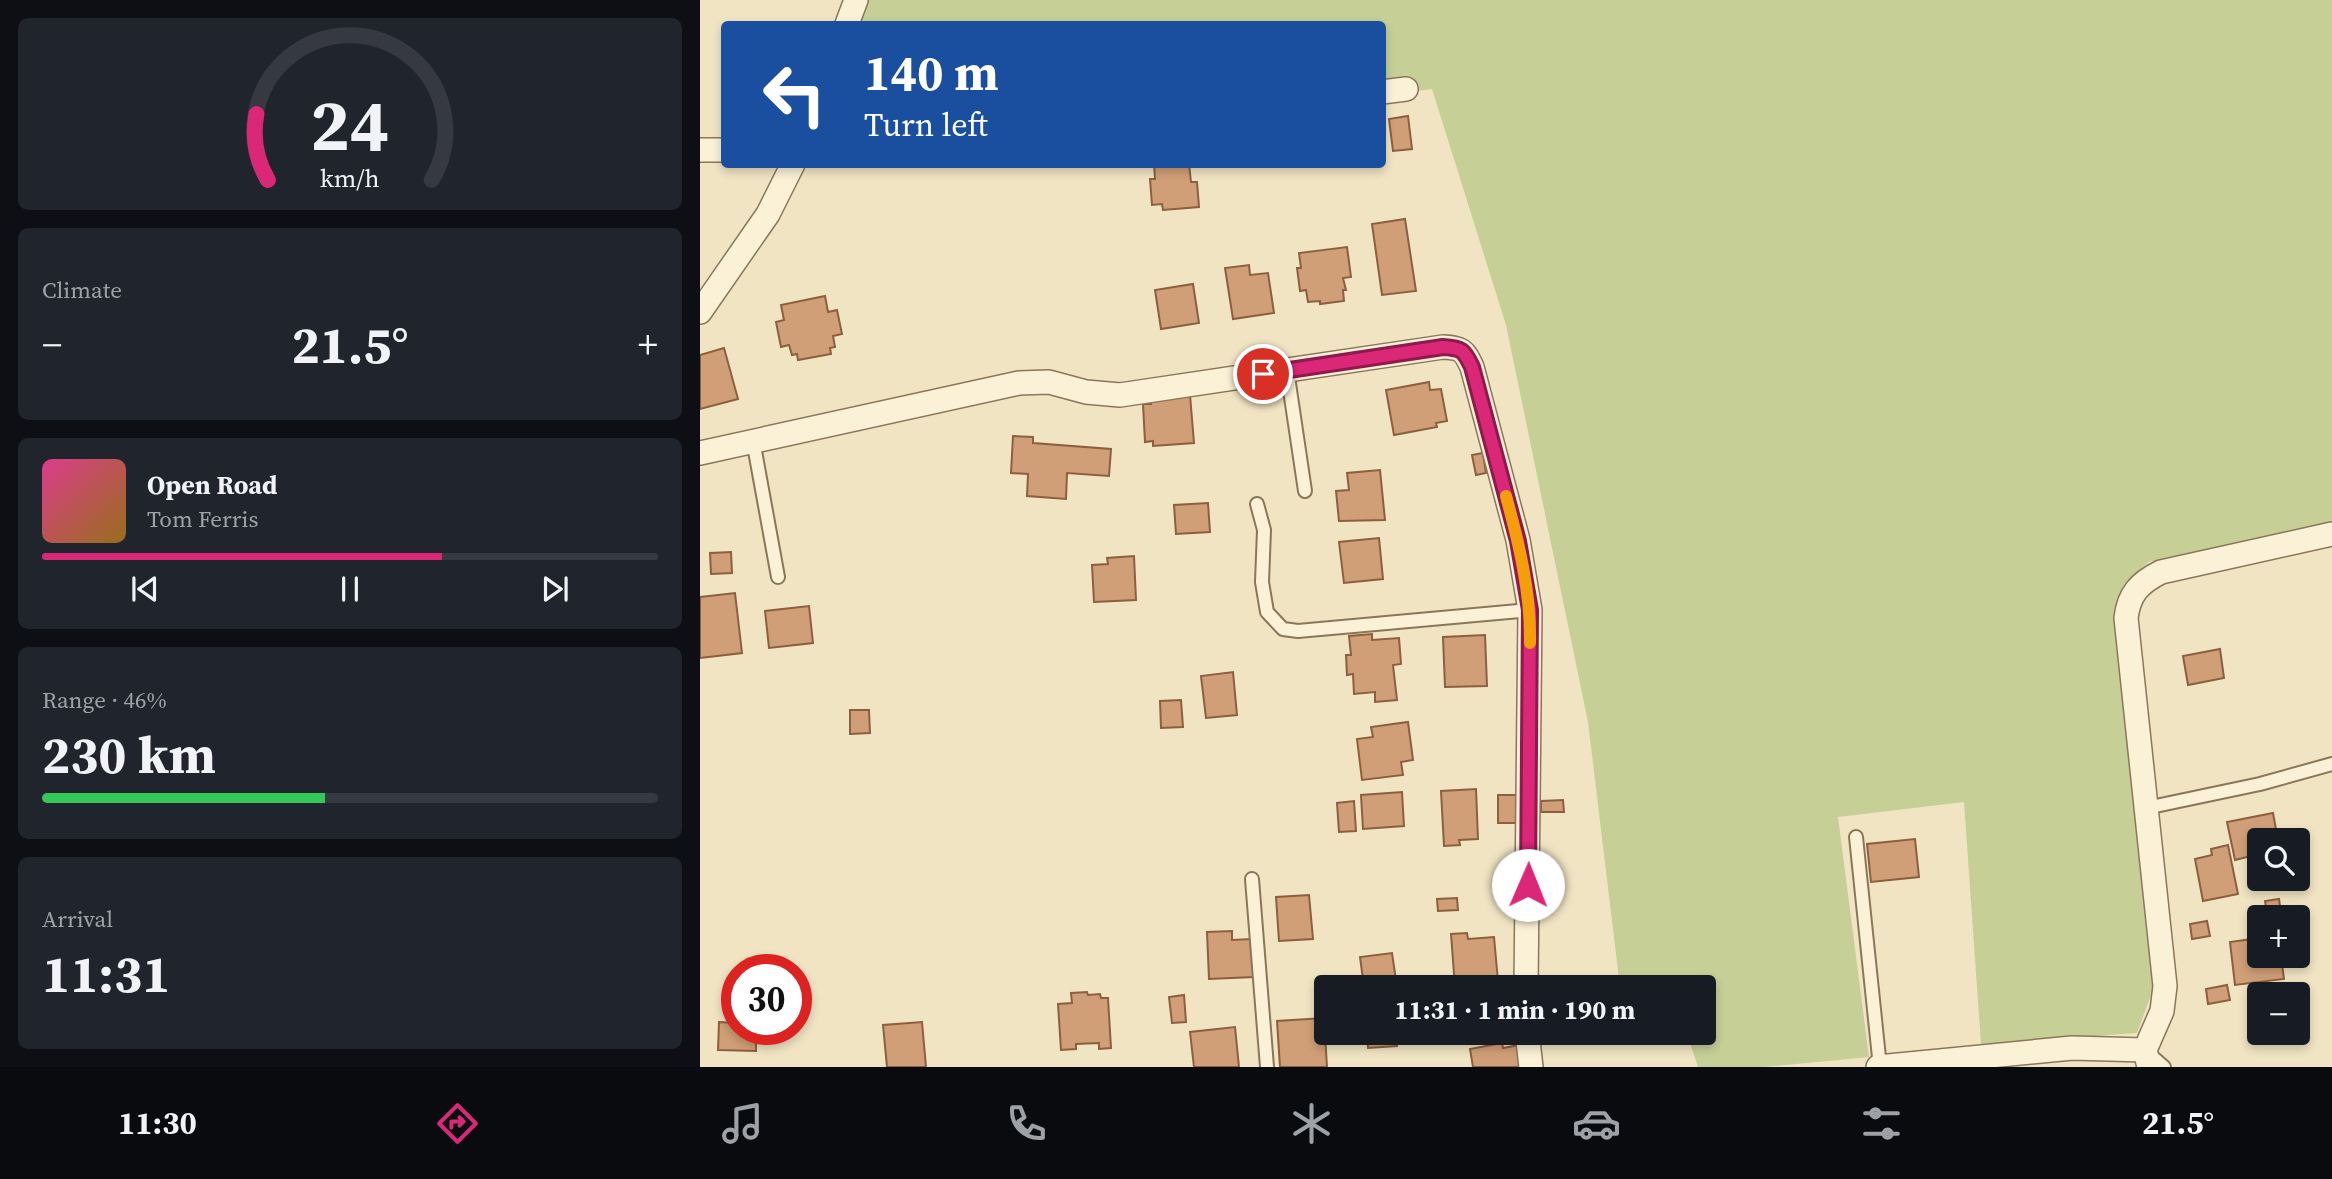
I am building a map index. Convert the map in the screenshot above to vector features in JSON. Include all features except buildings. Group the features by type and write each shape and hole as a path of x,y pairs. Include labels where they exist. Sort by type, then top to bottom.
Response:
{"street":[{"path":"848,21 856,0"},
{"path":"1386,92 1406,89"},
{"path":"700,150 721,150"},
{"path":"700,312 768,214 791,168"},
{"path":"700,453 1019,383 1049,382 1086,392 1120,395 1443,347 1459,348 1472,367 1518,541 1530,610 1526,975"},
{"path":"1879,1067 2003,1061 2072,1048 2147,1059 2162,1010 2165,986 2126,618 2128,602 2137,587 2161,572 2332,534"},
{"path":"1528,1045 1531,1067"}],"lane":[{"path":"1287,370 1305,491"},
{"path":"753,440 778,577"},
{"path":"1257,505 1264,530 1262,582 1267,612 1283,629 1298,631 1530,610"},
{"path":"2146,808 2260,784 2332,764"},
{"path":"1856,837 1879,1067"},
{"path":"1252,879 1267,1067"},
{"path":"2147,1059 2164,1067"}],"green space":[{"path":"857,0 2332,0 2332,522 2149,562 2123,586 2121,626 2154,987 2137,1033 1981,1044 1964,802 1838,817 1869,1057 1764,1067 1698,1067 1691,1045 1716,1045 1716,975 1619,975 1588,722 1506,325 1432,89 1386,95 1386,21 850,21"}],"slow traffic":[{"path":"1506,496 1518,541 1530,610 1530,643"}],"route":[{"path":"1263,374 1443,347 1459,348 1466,355 1472,367 1518,541 1530,610 1528,885"}]}
